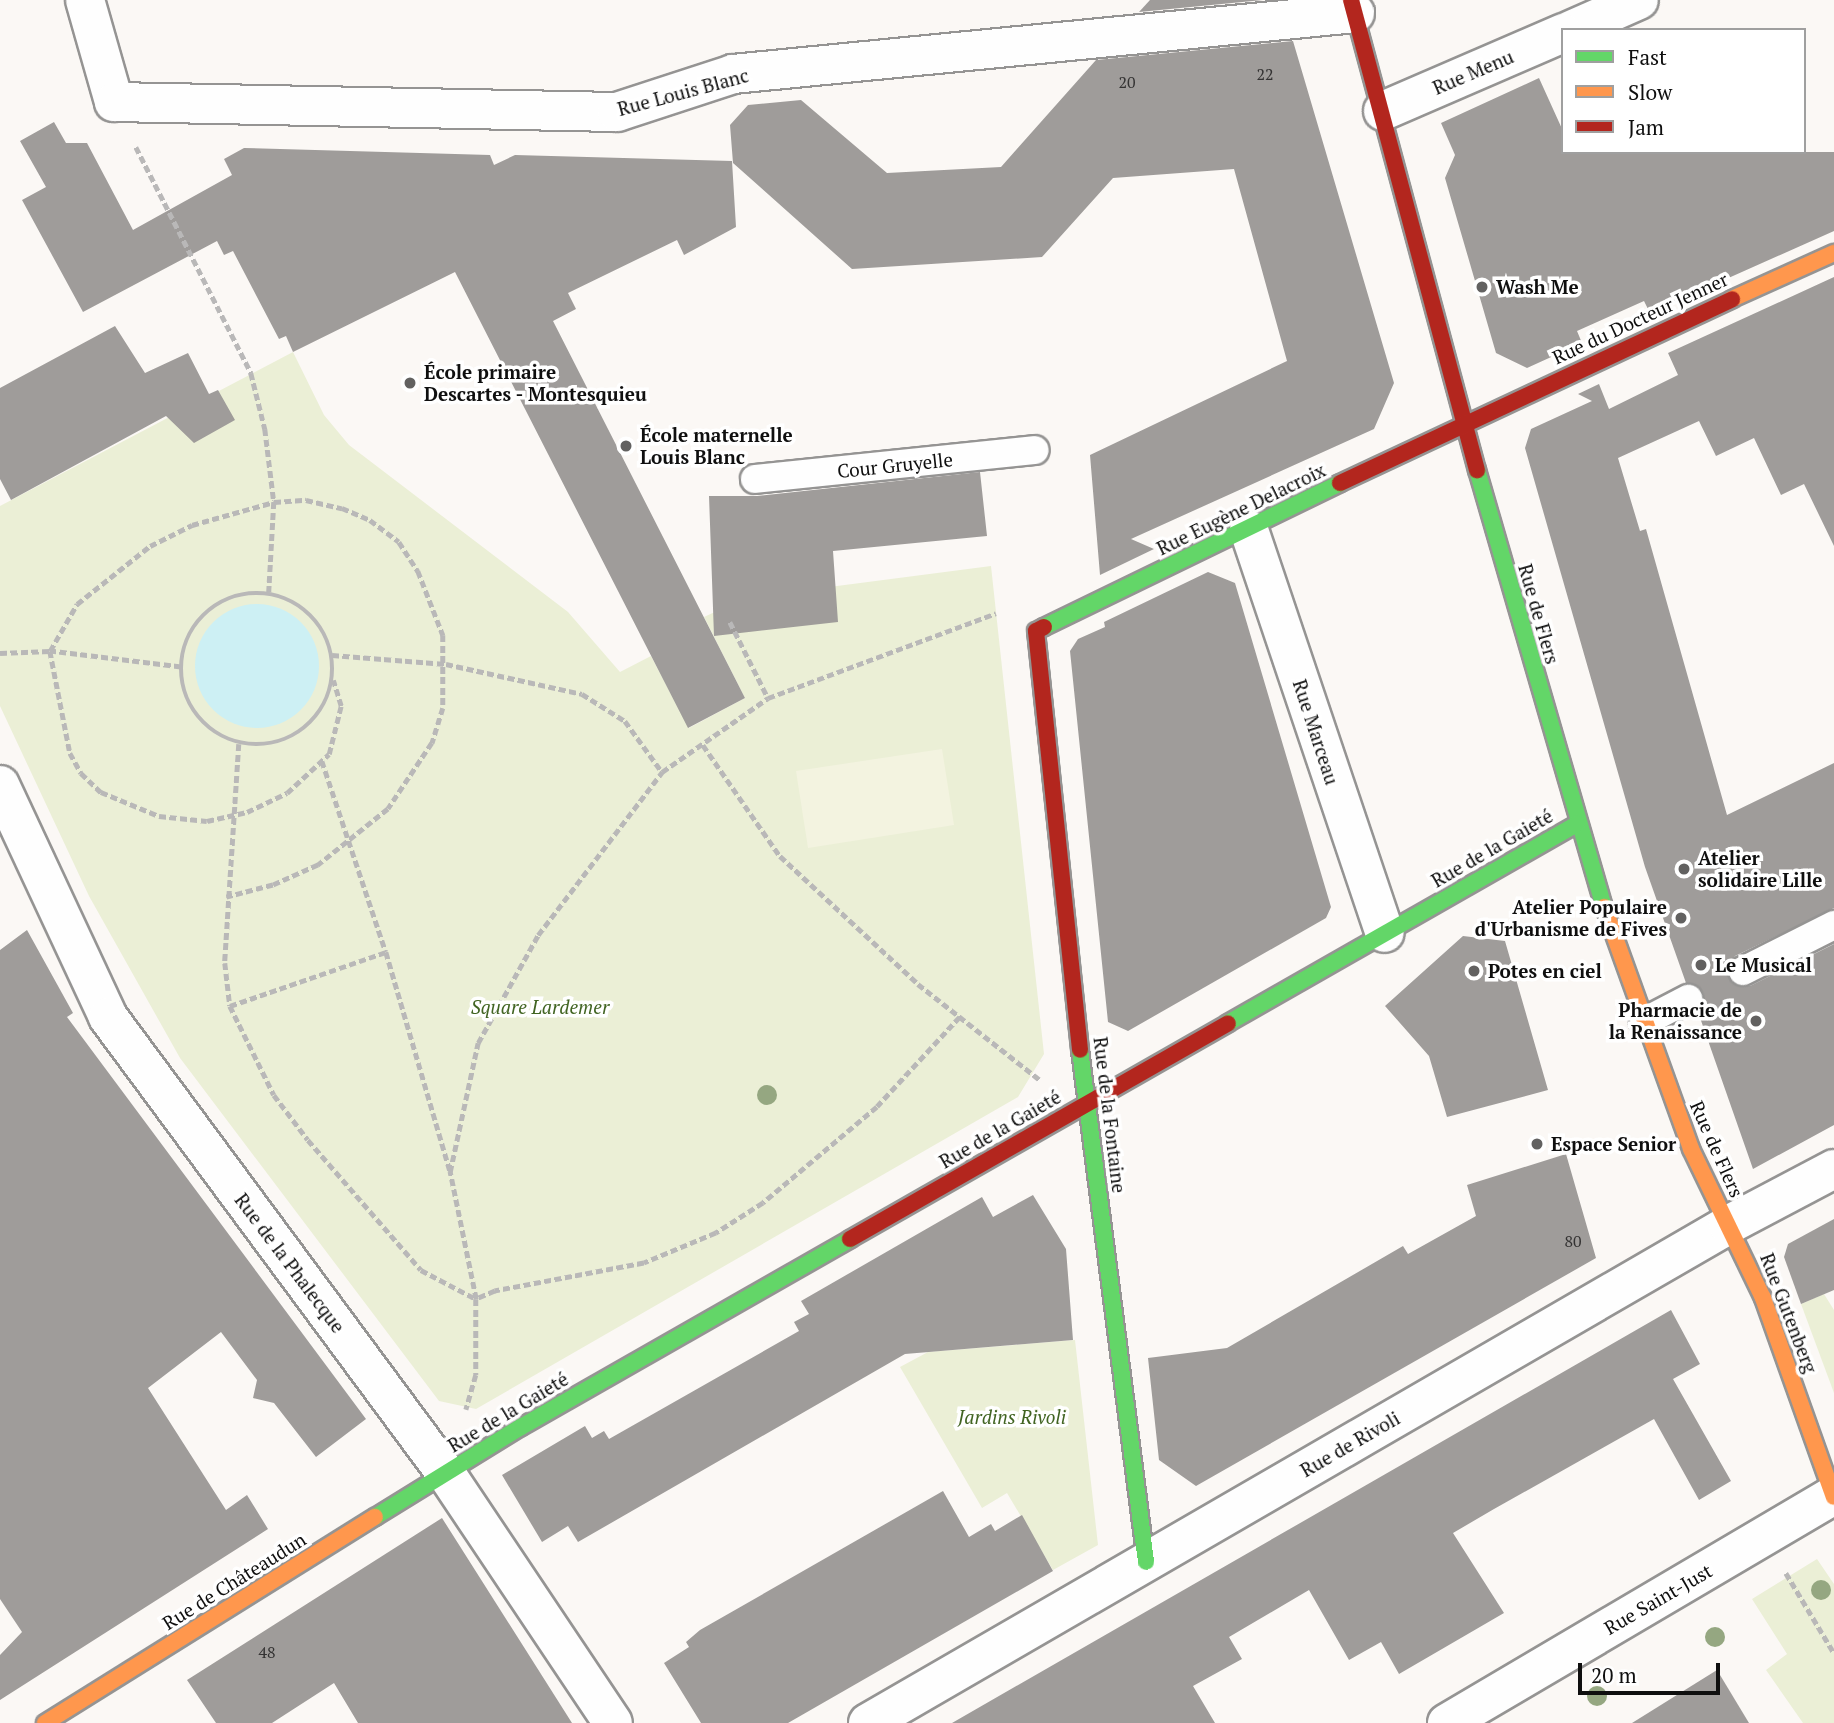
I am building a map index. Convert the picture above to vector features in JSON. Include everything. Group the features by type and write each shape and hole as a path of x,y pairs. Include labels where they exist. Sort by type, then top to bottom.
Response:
{"street":[{"path":"85,0 114,102"},
{"path":"1576,28 1639,0"},
{"name":"Rue Louis Blanc","path":"114,102 617,112 733,74 1353,7"},
{"name":"Rue de Flers","path":"1353,7 1383,111 1464,424 1577,824 1644,1022 1691,1149 1728,1225"},
{"name":"Rue Menu","path":"1383,111 1561,34"},
{"name":"Rue du Docteur Jenner","path":"1464,424 1834,253"},
{"name":"Rue Eugène Delacroix","path":"1036,631 1464,424"},
{"name":"Rue Marceau","path":"1249,530 1385,933"},
{"name":"Rue de la Fontaine","path":"1036,631 1086,1103 1146,1562"},
{"name":"Rue de la Phalecque","path":"0,785 108,1017 447,1475 613,1723"},
{"name":"Rue de la Gaieté","path":"447,1475 521,1427 1577,824"},
{"name":"Rue de Rivoli","path":"868,1723 1728,1225 1834,1168"},
{"name":"Rue Gutenberg","path":"1728,1225 1763,1298 1834,1497"},
{"name":"Rue de Châteaudun","path":"45,1723 447,1475"},
{"name":"Rue Saint-Just","path":"1447,1723 1834,1497"}],"lane":[{"name":"Cour Gruyelle","path":"755,479 1035,450"},
{"path":"1743,971 1834,925"},
{"path":"1644,1022 1688,999"}],"path":[{"path":"114,102 251,373 274,502 269,592"},
{"path":"227,897 307,870 350,843 388,809 432,743 443,708 446,664 433,605 400,542 370,520 342,508 306,500 274,502 192,525 150,546 76,604 50,651 70,753 81,773 101,792 159,816 207,821 233,816 287,793 322,761 336,734 341,706 333,680 332,655 324,632 308,613 269,592 239,594 216,604 191,632 181,667 184,693 197,716 215,733 239,744 265,745 289,739 310,724 325,704 333,680"},
{"path":"450,1172 478,1043 538,935 662,772 768,698 1006,611"},
{"path":"730,622 768,698"},
{"path":"0,653 50,651 181,667"},
{"path":"332,655 446,664 582,694 625,721 662,772"},
{"path":"239,744 227,897 225,963 230,1006 274,1095 308,1140 421,1270 477,1299"},
{"path":"703,745 780,856 960,1017 1030,1075 1086,1103"},
{"path":"322,761 386,952 450,1172 477,1299 476,1376 447,1475"},
{"path":"230,1006 386,952"},
{"path":"477,1299 495,1291 644,1263 716,1233 763,1203 877,1107 960,1017"},
{"path":"1786,1567 1787,1578 1834,1653"}],"green space":[{"name":"Square Lardemer","path":"293,352 324,415 349,445 568,612 620,672 651,656 689,728 745,698 704,617 745,598 991,566 1044,1054 1018,1097 476,1409 439,1401 180,1058 89,896 0,706 0,506"},
{"path":"942,749 954,825 808,848 796,771"},
{"path":"1824,1294 1834,1310 1834,1393 1801,1304"},
{"name":"Jardins Rivoli","path":"1075,1340 1098,1545 1053,1570 1007,1493 982,1508 900,1367 928,1352"},
{"path":"1817,1559 1834,1584 1834,1723 1803,1723 1766,1670 1787,1654 1752,1599"}],"water":[{"path":"257,604 281,608 301,622 315,642 319,666 315,690 301,710 281,724 257,728 233,724 213,710 199,690 195,666 199,642 213,622 233,608"}],"building":[{"path":"1150,0 1263,0 1139,12"},
{"path":"1293,41 1394,383 1374,429 1131,539 1154,549 1100,575 1090,455 1287,361 1234,169 1113,178 1042,257 852,269 733,163 730,125 748,105 801,100 887,173 1001,167 1096,60"},
{"path":"1539,78 1561,127 1561,154 1834,152 1834,231 1650,313 1644,301 1577,331 1582,343 1527,368 1496,353 1445,178 1455,155 1441,123"},
{"path":"54,122 66,143 87,143 133,230 232,175 224,159 244,148 490,155 494,165 515,155 732,161 736,227 684,255 677,240 568,293 576,309 553,321 745,698 688,728 455,272 293,352 286,336 279,339 233,251 224,255 217,241 83,312 22,200 46,187 20,141"},
{"path":"1834,277 1834,546 1804,484 1781,495 1754,438 1716,456 1699,421 1618,458 1640,531 1646,529 1727,815 1834,763 1834,908 1735,956 1726,971 1735,985 1750,986 1834,944 1834,1125 1753,1169 1698,1012 1704,1000 1703,992 1686,983 1645,867 1525,448 1531,429 1592,401 1578,394 1599,384 1609,409 1678,375 1668,353"},
{"path":"115,326 145,373 188,353 209,394 218,390 235,420 194,443 166,416 11,500 0,479 0,388"},
{"path":"980,472 987,536 833,551 838,622 714,636 709,496 757,496"},
{"path":"1208,572 1235,583 1331,907 1326,918 1128,1031 1108,1022 1070,651 1078,639 1105,627 1104,622"},
{"path":"27,930 73,1013 67,1017 366,1419 316,1457 274,1403 253,1398 257,1380 221,1332 148,1388 226,1510 247,1495 268,1529 0,1700 0,1655 22,1632 0,1599 0,950"},
{"path":"1463,936 1505,941 1548,1090 1447,1117 1429,1056 1385,1006"},
{"path":"1566,1154 1596,1258 1196,1486 1159,1460 1148,1358 1227,1348 1403,1246 1408,1254 1476,1216 1467,1185"},
{"path":"1033,1195 1066,1249 1073,1340 905,1354 578,1542 568,1526 542,1542 502,1475 585,1426 592,1438 604,1431 609,1439 799,1331 794,1322 809,1314 801,1301 982,1197 993,1217"},
{"path":"1834,1219 1834,1290 1801,1304 1784,1257 1788,1244"},
{"path":"1671,1310 1700,1364 1673,1379 1731,1481 1699,1500 1654,1419 1494,1509 1453,1533 1504,1613 1399,1674 1381,1642 1349,1660 1309,1590 1229,1637 1242,1659 1193,1686 1215,1723 952,1723"},
{"path":"943,1491 969,1537 991,1524 995,1531 1022,1515 1053,1571 788,1723 701,1723 664,1663 689,1647 686,1642 700,1630"},
{"path":"442,1518 572,1723 358,1723 334,1683 272,1723 216,1723 187,1680"},
{"path":"1717,1670 1749,1723 1632,1723"}],"traffic: fast":[{"path":"1477,470 1604,907"},
{"path":"1044,627 1340,483"},
{"path":"1228,1023 1577,824"},
{"path":"1080,1050 1146,1562"},
{"path":"375,1517 521,1427 850,1239"}],"traffic: slow":[{"path":"1732,299 1834,253"},
{"path":"1604,907 1691,1149 1763,1298 1834,1497"},
{"path":"45,1723 375,1517"}],"traffic: jam":[{"path":"1351,0 1477,470"},
{"path":"1340,483 1732,299"},
{"path":"1044,627 1036,631 1080,1050"},
{"path":"850,1239 1228,1023"}],"place":[{"name":"Wash Me","path":"1482,287"},
{"name":"École primaire Descartes - Montesquieu","path":"410,383"},
{"name":"École maternelle Louis Blanc","path":"626,446"},
{"name":"Atelier solidaire Lille","path":"1684,869"},
{"name":"Atelier Populaire d'Urbanisme de Fives","path":"1681,918"},
{"name":"Le Musical","path":"1701,965"},
{"name":"Potes en ciel","path":"1474,971"},
{"name":"Pharmacie de la Renaissance","path":"1756,1021"},
{"name":"Espace Senior","path":"1537,1144"}]}
